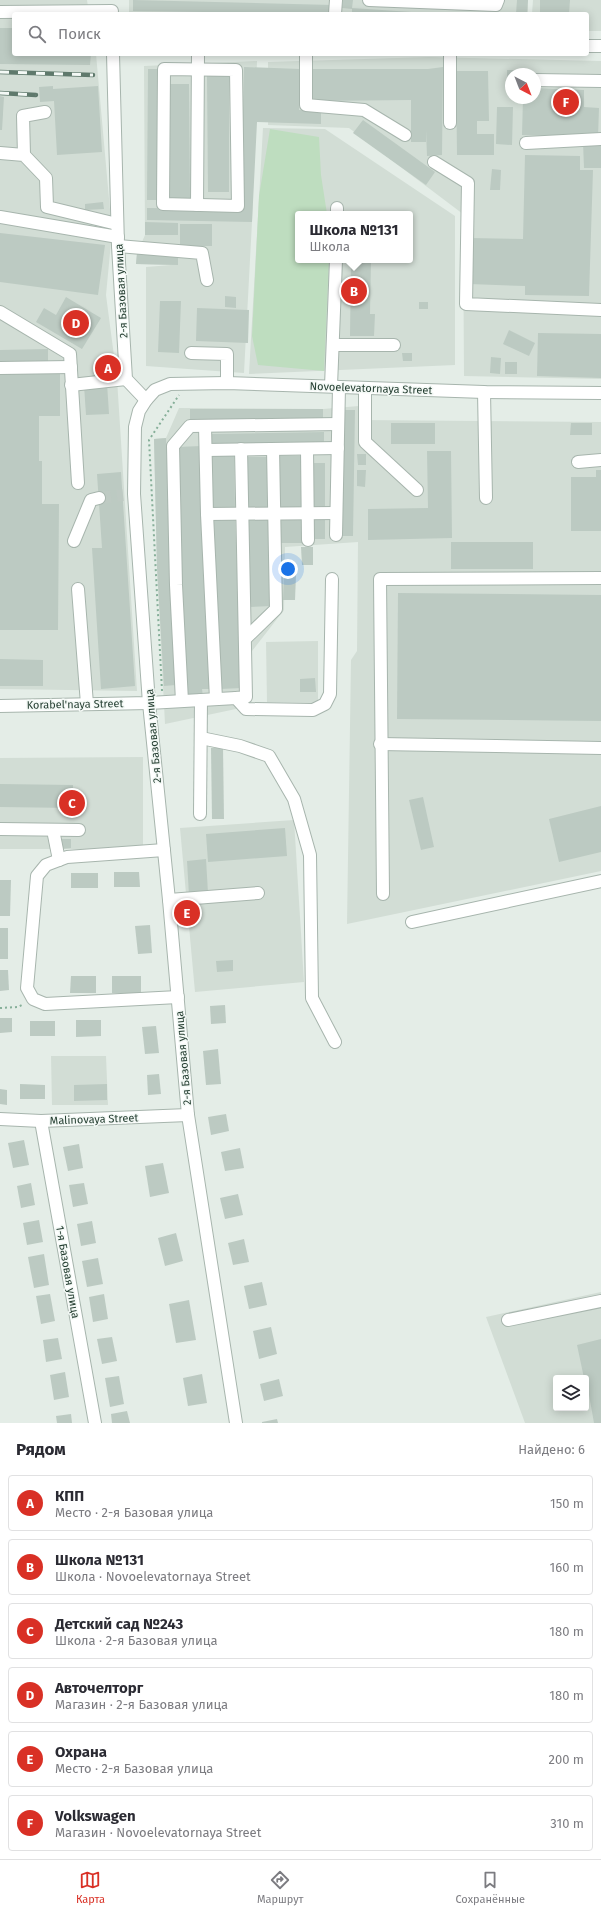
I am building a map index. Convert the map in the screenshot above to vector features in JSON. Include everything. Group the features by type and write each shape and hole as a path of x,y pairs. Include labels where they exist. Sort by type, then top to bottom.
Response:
{"street":[{"path":"335,12 336,0"},
{"path":"369,0 496,5 498,0"},
{"path":"6,8 48,6 112,8"},
{"path":"589,46 601,46"},
{"name":"2-я Базовая улица","path":"113,56 117,224 126,379"},
{"path":"197,205 198,56"},
{"path":"306,56 306,105 364,110 405,135"},
{"path":"450,56 450,123"},
{"path":"164,69 198,69 236,70 238,206 163,204 164,69"},
{"path":"541,80 601,81"},
{"path":"24,155 23,116 45,112"},
{"path":"526,143 601,139"},
{"path":"0,153 24,155 46,178 47,207 117,224"},
{"path":"434,162 468,183 466,304 601,310"},
{"path":"0,217 118,242 202,253 207,280"},
{"path":"336,263 333,345 338,424 336,535"},
{"path":"0,312 70,354 78,483"},
{"path":"333,345 394,345"},
{"path":"191,353 227,354 227,383"},
{"path":"0,368 71,367"},
{"path":"71,385 126,379 146,400"},
{"name":"Novoelevatornaya Street","path":"146,400 155,390 170,384 227,383 484,392 601,393"},
{"path":"365,388 366,442 417,490"},
{"path":"484,392 486,498"},
{"name":"2-я Базовая улица","path":"146,400 139,412 135,427 128,495 169,900 188,1116 236,1423"},
{"path":"182,701 176,585 173,446 190,426 338,424"},
{"path":"205,426 207,514 216,699"},
{"path":"206,450 338,448"},
{"path":"236,698 246,697 241,449"},
{"path":"245,639 276,609 273,449"},
{"path":"307,449 308,540"},
{"path":"578,462 601,460"},
{"path":"74,541 91,500 99,498"},
{"path":"207,514 336,513"},
{"path":"383,894 380,744 380,579 601,578"},
{"path":"236,698 246,709 313,710 325,704 330,694 332,579"},
{"path":"78,589 87,704"},
{"name":"Korabel'naya Street","path":"0,706 149,703 236,698"},
{"path":"200,814 201,700"},
{"path":"201,738 240,746 269,756 294,799 310,855 312,998 335,1042"},
{"path":"380,744 601,748"},
{"path":"0,830 79,830"},
{"path":"53,830 59,860"},
{"path":"164,850 67,857 46,865 37,876 27,988 33,999 45,1004 178,998"},
{"path":"412,922 601,881"},
{"path":"169,900 258,893"},
{"name":"Malinovaya Street","path":"0,1119 41,1121 188,1116"},
{"name":"1-я Базовая улица","path":"41,1121 95,1423"},
{"path":"508,1320 601,1300"}],"path":[{"path":"162,695 149,440 180,394"},
{"path":"0,1008 18,1007 33,999"}],"shaded area":[{"path":"0,0 87,0 89,12 12,12 12,56 96,56 112,232 106,295 117,379 137,691 0,689"},
{"path":"129,0 528,0 528,12 129,12"},
{"path":"533,0 601,0 601,31 589,31 589,12 532,12"},
{"path":"429,57 601,61 601,379 464,376 463,214 349,128 268,125 268,62"},
{"path":"257,61 252,222 244,373 146,366 146,267 171,265 136,264 137,253 145,235 144,66"},
{"path":"263,128 325,129 455,216 455,365 249,374"},
{"path":"359,406 359,420 601,422 601,871 347,924 351,660 357,651 358,542 285,547 284,610 252,651 250,706 165,724 157,568 154,439 166,438 179,408 323,409"},
{"path":"318,641 318,703 267,702 266,642"},
{"path":"143,757 143,849 0,849 0,758"},
{"path":"294,820 304,982 195,992 180,828"},
{"path":"51,1056 106,1056 108,1105 52,1105"},
{"path":"601,1292 601,1423 525,1423 486,1317"}],"green space":[{"path":"270,129 319,137 321,175 327,211 295,211 295,263 329,263 324,371 258,365 252,336 259,196"}],"building":[{"path":"133,0 333,5 332,12 133,11"},
{"path":"343,0 353,0 352,8 411,12 352,12 352,9 342,8"},
{"path":"517,0 528,0 527,12 516,12"},
{"path":"540,0 570,0 569,12 540,12"},
{"path":"0,28 12,28 12,56 91,56 90,65 0,64"},
{"path":"244,67 300,69 299,110 321,110 321,124 257,122 252,222 147,220 147,208 241,209"},
{"path":"443,67 442,155 427,156 426,130 426,142 411,142 411,100 313,101 312,69 428,69"},
{"path":"148,69 160,69 160,200 147,200"},
{"path":"456,71 488,71 489,121 477,121 477,134 494,134 494,155 457,155"},
{"path":"207,76 229,76 229,192 208,192"},
{"path":"167,84 189,84 190,198 168,198"},
{"path":"53,86 53,89 98,86 102,152 57,155 54,101 40,102 39,87"},
{"path":"541,88 584,90 584,107 599,108 598,137 522,135 523,104 541,104"},
{"path":"0,96 4,97 2,130 0,130"},
{"path":"497,107 513,107 512,145 496,144"},
{"path":"363,120 435,172 426,185 353,133"},
{"path":"601,141 601,168 584,168 583,142"},
{"path":"525,155 580,156 580,170 593,170 589,296 525,295 525,286 469,284 470,238 523,239"},
{"path":"492,169 501,170 500,190 490,190"},
{"path":"103,202 104,209 85,210 85,204"},
{"path":"145,222 178,223 178,235 145,235"},
{"path":"180,224 212,224 212,246 180,246"},
{"path":"0,233 105,245 98,295 0,282"},
{"path":"137,253 178,254 178,265 136,264"},
{"path":"351,263 371,263 370,314 375,314 374,336 350,336"},
{"path":"225,296 236,297 236,308 225,307"},
{"path":"66,297 101,318 82,349 36,322 44,308 56,315"},
{"path":"160,301 181,301 179,353 158,352"},
{"path":"419,302 428,302 428,309 419,309"},
{"path":"197,308 249,310 248,343 196,341"},
{"path":"509,330 535,343 529,356 503,344"},
{"path":"538,333 601,334 601,378 537,376"},
{"path":"48,349 48,365 0,364 0,350"},
{"path":"402,353 412,353 412,361 403,361"},
{"path":"491,357 501,358 500,374 490,373"},
{"path":"505,362 517,362 517,374 505,374"},
{"path":"102,364 113,364 114,372 103,373"},
{"path":"0,374 60,374 60,416 39,416 39,461 42,461 42,504 59,504 58,630 0,630"},
{"path":"107,383 109,414 86,415 84,385"},
{"path":"190,409 323,409 323,421 190,421"},
{"path":"343,410 355,410 353,536 342,536"},
{"path":"391,423 435,423 435,444 391,444"},
{"path":"571,423 592,423 592,435 570,435"},
{"path":"324,432 324,443 210,444 210,434"},
{"path":"166,438 176,685 164,686 157,568 154,439"},
{"path":"201,446 210,689 202,689 203,697 187,698 181,584 178,447"},
{"path":"427,451 451,451 452,538 368,540 368,509 428,508"},
{"path":"357,454 366,454 366,465 358,465"},
{"path":"212,456 234,456 235,508 213,509"},
{"path":"278,456 301,456 302,510 279,510"},
{"path":"245,457 269,457 270,510 247,511"},
{"path":"313,463 325,463 325,507 314,507"},
{"path":"357,470 366,470 365,487 357,486"},
{"path":"596,470 601,470 601,531 571,531 571,477 596,477"},
{"path":"121,472 135,686 101,689 92,548 102,548 97,474"},
{"path":"235,519 242,688 220,689 214,520"},
{"path":"270,519 272,606 249,607 247,520"},
{"path":"279,519 303,520 303,543 279,543"},
{"path":"313,519 325,519 325,539 313,539"},
{"path":"451,542 533,542 533,569 451,569"},
{"path":"301,547 313,547 313,565 302,565"},
{"path":"284,575 296,575 295,600 283,600"},
{"path":"398,593 601,595 601,721 397,719"},
{"path":"0,659 43,660 43,686 0,686"},
{"path":"315,678 316,692 300,692 300,679"},
{"path":"223,747 224,819 212,819 211,748"},
{"path":"0,784 73,785 73,808 0,807"},
{"path":"423,797 434,847 421,850 409,800"},
{"path":"601,806 601,852 559,862 549,819"},
{"path":"285,828 287,856 208,862 206,834"},
{"path":"61,839 71,839 71,848 61,849"},
{"path":"206,859 208,893 189,895 187,861"},
{"path":"114,872 139,872 140,887 114,887"},
{"path":"71,873 98,873 98,888 71,888"},
{"path":"0,880 11,880 10,916 0,916"},
{"path":"182,906 190,906 191,921 184,921"},
{"path":"150,925 152,953 138,954 135,926"},
{"path":"0,928 8,928 8,959 0,959"},
{"path":"233,960 233,971 217,972 216,961"},
{"path":"0,970 8,970 9,990 0,991"},
{"path":"71,976 96,976 96,993 70,993"},
{"path":"112,976 141,976 141,993 112,993"},
{"path":"225,1005 226,1023 211,1024 210,1006"},
{"path":"0,1018 12,1018 12,1032 0,1033"},
{"path":"76,1020 101,1020 101,1036 76,1037"},
{"path":"30,1021 55,1021 55,1036 30,1036"},
{"path":"156,1026 159,1053 145,1054 142,1027"},
{"path":"218,1049 221,1084 206,1085 203,1051"},
{"path":"159,1074 161,1094 148,1095 147,1075"},
{"path":"20,1084 45,1085 45,1099 20,1099"},
{"path":"107,1084 107,1100 74,1101 74,1085"},
{"path":"0,1089 7,1090 7,1105 0,1104"},
{"path":"226,1114 229,1131 211,1135 208,1117"},
{"path":"24,1140 29,1165 13,1168 8,1143"},
{"path":"79,1144 83,1168 68,1171 63,1147"},
{"path":"240,1148 244,1168 225,1171 221,1152"},
{"path":"163,1163 169,1193 150,1197 145,1166"},
{"path":"31,1183 35,1205 21,1208 17,1186"},
{"path":"84,1183 88,1204 73,1207 69,1185"},
{"path":"238,1194 243,1215 225,1219 220,1198"},
{"path":"39,1220 43,1242 27,1245 23,1223"},
{"path":"92,1221 96,1243 81,1246 77,1224"},
{"path":"176,1233 183,1261 165,1266 158,1238"},
{"path":"244,1239 249,1262 233,1265 228,1243"},
{"path":"44,1254 49,1285 34,1288 28,1257"},
{"path":"98,1258 103,1284 87,1287 82,1261"},
{"path":"262,1282 267,1305 249,1309 244,1286"},
{"path":"50,1294 55,1321 41,1324 36,1296"},
{"path":"104,1294 108,1319 93,1322 89,1297"},
{"path":"189,1300 196,1340 176,1343 169,1304"},
{"path":"271,1327 277,1354 259,1359 253,1331"},
{"path":"112,1337 117,1361 102,1364 97,1339"},
{"path":"58,1338 62,1359 46,1362 43,1340"},
{"path":"601,1339 601,1423 594,1423 589,1395 589,1375 583,1375 577,1345"},
{"path":"65,1372 69,1397 54,1400 50,1375"},
{"path":"202,1374 207,1403 188,1406 183,1378"},
{"path":"119,1376 124,1404 110,1407 105,1378"},
{"path":"279,1379 283,1396 264,1401 260,1384"},
{"path":"127,1411 130,1423 112,1423 111,1414"},
{"path":"71,1414 72,1423 57,1423 56,1416"},
{"path":"277,1419 278,1423 262,1423 262,1422"}],"tunnel":[{"path":"99,498 123,495"}],"railway":[{"path":"0,72 93,75"},
{"path":"0,93 36,95"}],"place":[{"name":"Volkswagen","path":"566,102"},
{"name":"Школа №131","path":"354,291"},
{"name":"Авточелторг","path":"76,323"},
{"name":"КПП","path":"108,368"},
{"name":"Детский сад №243","path":"72,803"},
{"name":"Охрана","path":"187,913"}]}
